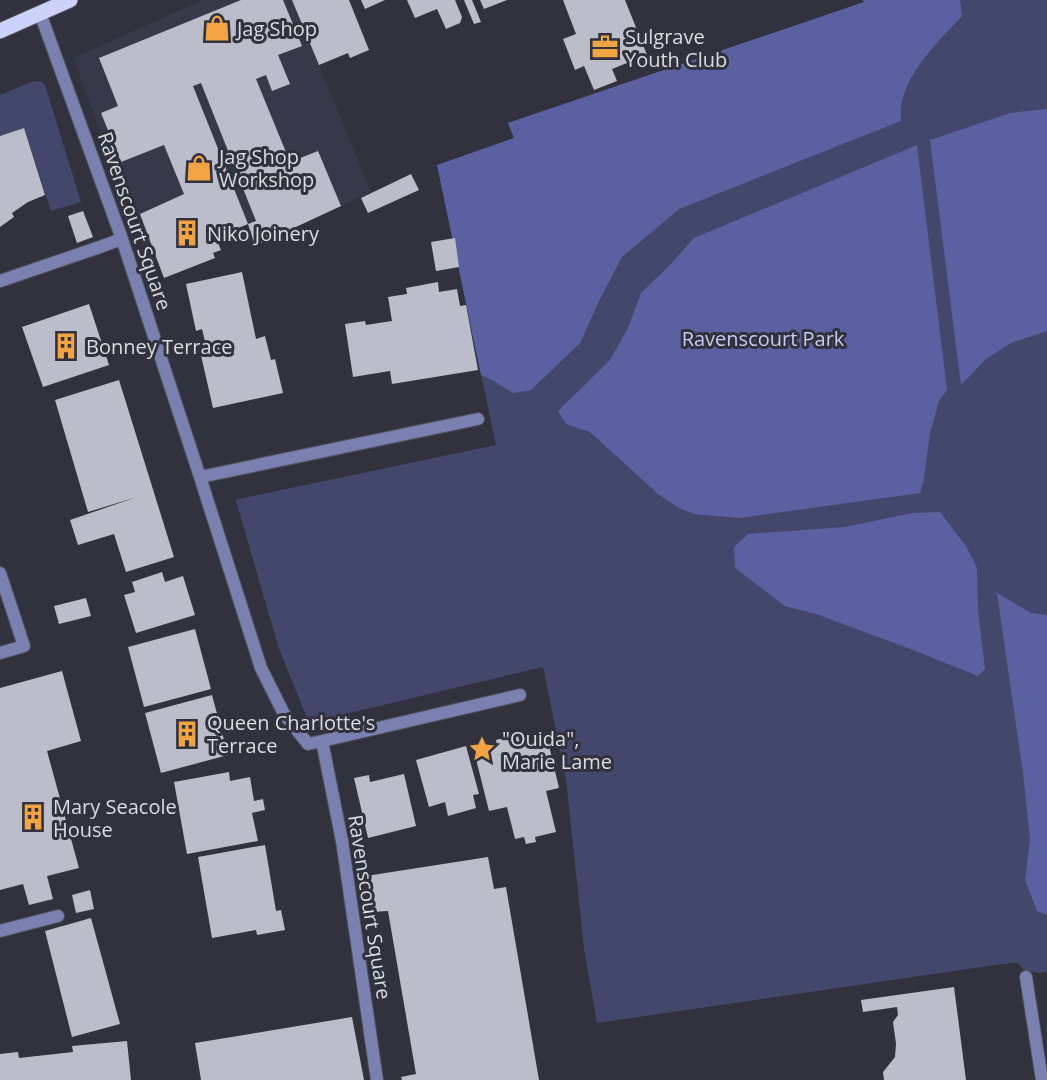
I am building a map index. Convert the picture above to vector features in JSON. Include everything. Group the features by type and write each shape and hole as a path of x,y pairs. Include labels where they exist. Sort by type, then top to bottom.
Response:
{"main road":[{"path":"0,31 70,0"}],"street":[{"name":"Ravenscourt Square","path":"40,13 122,239 261,668 284,714 308,744 322,741 342,841 377,1080"},
{"path":"0,282 122,239"},
{"path":"200,477 478,419"},
{"path":"0,573 24,646 0,652"},
{"path":"322,741 520,694"},
{"path":"0,932 58,916"},
{"path":"1026,977 1042,1080"}],"shaded area":[{"path":"203,0 292,0 371,192 255,246 248,225 149,264 73,58"}],"green space":[{"name":"Ravenscourt Park","path":"863,0 1047,0 1047,972 1024,970 1018,963 1002,964 597,1023 584,949 566,779 543,667 316,721 307,718 279,649 236,501 496,445 437,165 514,138 508,123 864,2"},
{"path":"863,0 960,0 962,16 930,51 912,77 901,106 901,121 679,209 622,257 580,343 531,390 513,393 481,375 437,165 514,138 508,123 864,2"},
{"path":"37,81 45,85 81,202 51,211 24,128 0,136 0,95"},
{"path":"1047,109 1047,331 1011,343 986,359 961,385 930,140 1010,113"},
{"path":"917,145 947,390 939,401 930,433 920,493 739,518 694,514 679,508 658,494 590,432 566,424 558,411 610,360 628,328 641,293 694,238"},
{"path":"940,512 966,546 977,568 978,610 985,669 978,676 816,614 785,606 735,568 734,547 748,534 845,527 912,513"},
{"path":"997,593 1031,613 1047,615 1047,915 1037,911 1025,880 1030,839 1023,773"}],"building":[{"path":"241,0 283,0 302,46 278,55 290,84 272,91 266,75 256,79 290,162 318,151 341,206 255,246 248,224 207,241 208,244 217,241 221,250 213,253 215,258 164,278 140,214 184,194 164,145 121,162 101,113 118,106 99,58","holes":["201,83 256,221 248,224 193,86"]},
{"path":"292,0 349,0 369,50 350,58 348,53 319,65"},
{"path":"361,0 385,0 365,9"},
{"path":"407,0 455,0 462,17 460,23 446,29 437,9 415,18"},
{"path":"464,0 472,0 481,22 474,24"},
{"path":"480,0 507,0 484,9"},
{"name":"Sulgrave Youth Club","path":"563,0 625,0 647,55 612,69 617,81 594,90 584,66 575,70 563,39 576,34"},
{"path":"24,128 45,195 28,202 12,213 14,217 0,227 0,136"},
{"path":"411,174 419,190 368,213 361,198"},
{"path":"83,211 93,237 77,243 68,216"},
{"path":"455,238 459,267 436,271 431,242"},
{"path":"242,272 256,339 265,336 271,360 275,359 283,393 213,408 200,351 207,349 202,329 196,331 186,284"},
{"path":"438,282 439,292 457,289 460,306 466,305 478,370 392,384 390,371 353,377 345,324 365,321 366,325 392,321 388,297 407,294 406,288"},
{"name":"Bonney Terrace","path":"89,304 109,365 43,387 22,327"},
{"path":"119,380 174,557 126,572 114,534 78,545 70,520 137,497 88,512 55,400"},
{"path":"162,572 165,582 183,576 195,615 136,633 124,595 135,592 132,582"},
{"path":"86,598 91,616 59,624 54,606"},
{"name":"Queen Charlotte's Terrace","path":"195,629 211,689 144,707 128,647"},
{"name":"Mary Seacole House","path":"62,671 81,741 47,751 79,868 47,876 53,899 29,905 23,884 0,890 0,688"},
{"name":"Queen Charlotte's Terrace","path":"212,695 228,755 161,773 145,713"},
{"path":"546,733 559,788 546,791 556,832 535,837 536,842 526,844 524,837 515,839 507,807 489,811 474,751 497,745 496,740 518,734 519,740"},
{"path":"466,746 479,794 473,795 476,808 448,816 445,802 429,807 416,760"},
{"path":"229,772 230,781 250,777 254,801 263,799 265,810 252,813 258,841 187,854 174,782"},
{"path":"404,774 416,826 368,838 354,778 369,775 370,782"},
{"path":"265,845 276,911 281,910 285,930 257,935 256,930 212,938 198,857"},
{"path":"488,857 494,889 506,887 539,1080 402,1080 401,1077 416,1074 388,911 372,912 366,876"},
{"path":"90,890 94,909 76,913 72,895"},
{"path":"91,918 120,1024 72,1037 45,931"},
{"path":"954,987 966,1080 884,1080 883,1072 895,1057 893,1022 898,1015 897,1007 863,1012 861,1000"},
{"path":"352,1017 364,1080 201,1080 195,1043"},
{"path":"127,1041 131,1080 0,1080 0,1054 18,1052 19,1058 73,1052 72,1046"}],"place":[{"name":"Jag Shop","path":"217,28"},
{"name":"Sulgrave Youth Club","path":"605,47"},
{"name":"Jag Shop Workshop","path":"199,168"},
{"name":"Niko Joinery","path":"187,233"},
{"name":"Bonney Terrace","path":"66,346"},
{"name":"Queen Charlotte's Terrace","path":"187,734"},
{"name":"\"Ouida\", Marie Lame","path":"482,749"},
{"name":"Mary Seacole House","path":"33,817"}]}
